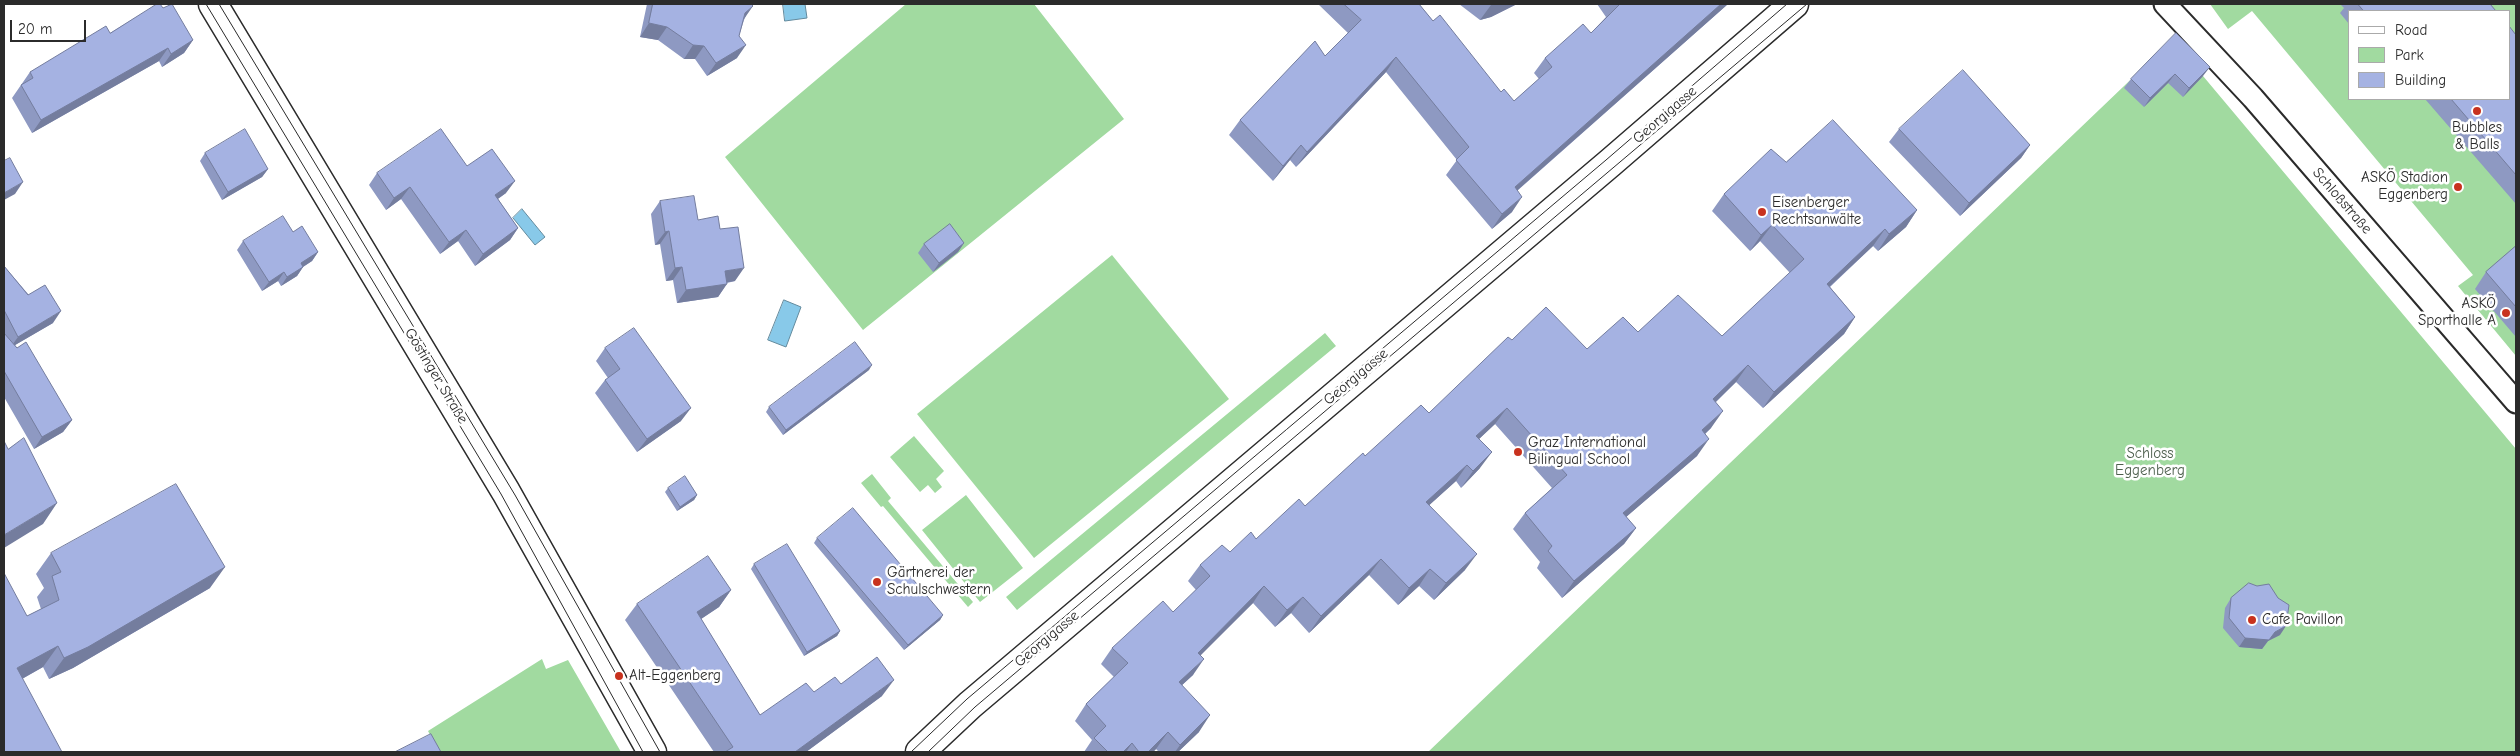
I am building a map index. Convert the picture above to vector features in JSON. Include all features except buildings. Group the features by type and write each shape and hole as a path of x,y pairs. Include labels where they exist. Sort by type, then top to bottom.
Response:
{"main road":[{"name":"Göstinger Straße","path":"213,4 506,492 652,752"},
{"name":"Georgigasse","path":"920,752 970,705 1610,163 1794,4"}],"street":[{"name":"Schloßstraße","path":"2165,4 2259,105 2516,402"}],"green space":[{"path":"906,4 1034,4 1124,119 863,330 725,157"},
{"name":"ASKÖ Stadion Eggenberg","path":"2210,4 2516,4 2516,356 2458,286 2473,275 2252,11 2228,29"},
{"name":"Schloss Eggenberg","path":"2170,42 2203,76 2516,449 2516,752 1428,752"},
{"path":"1112,255 1229,399 1034,558 917,414"},
{"path":"1325,333 1336,346 1017,610 1006,597"},
{"path":"914,436 944,471 936,479 942,487 935,493 928,485 920,492 890,457"},
{"path":"872,474 891,498 888,501 973,602 968,607 883,506 881,507 861,483"},
{"path":"966,495 1023,568 980,602 922,530"},
{"path":"542,659 546,669 568,660 621,752 439,752 428,731"}],"water":[{"path":"783,4 805,4 807,18 785,21"},
{"path":"522,209 545,237 535,245 513,218"},
{"path":"784,300 801,307 786,347 768,340"}],"tram line":[{"path":"206,4 501,494 643,752"},
{"path":"219,4 515,495 660,752"},
{"path":"911,752 967,699 1606,160 1787,4"},
{"path":"928,752 975,707 1807,4"}],"place":[{"name":"Bubbles & Balls","path":"2477,111"},
{"name":"ASKÖ Stadion Eggenberg","path":"2458,187"},
{"name":"Eisenberger Rechtsanwälte","path":"1762,212"},
{"name":"ASKÖ Sporthalle A","path":"2506,313"},
{"name":"Graz International Bilingual School","path":"1518,452"},
{"name":"Gärtnerei der Schulschwestern","path":"877,582"},
{"name":"Cafe Pavillon","path":"2252,620"},
{"name":"Alt-Eggenberg","path":"619,676"}]}
